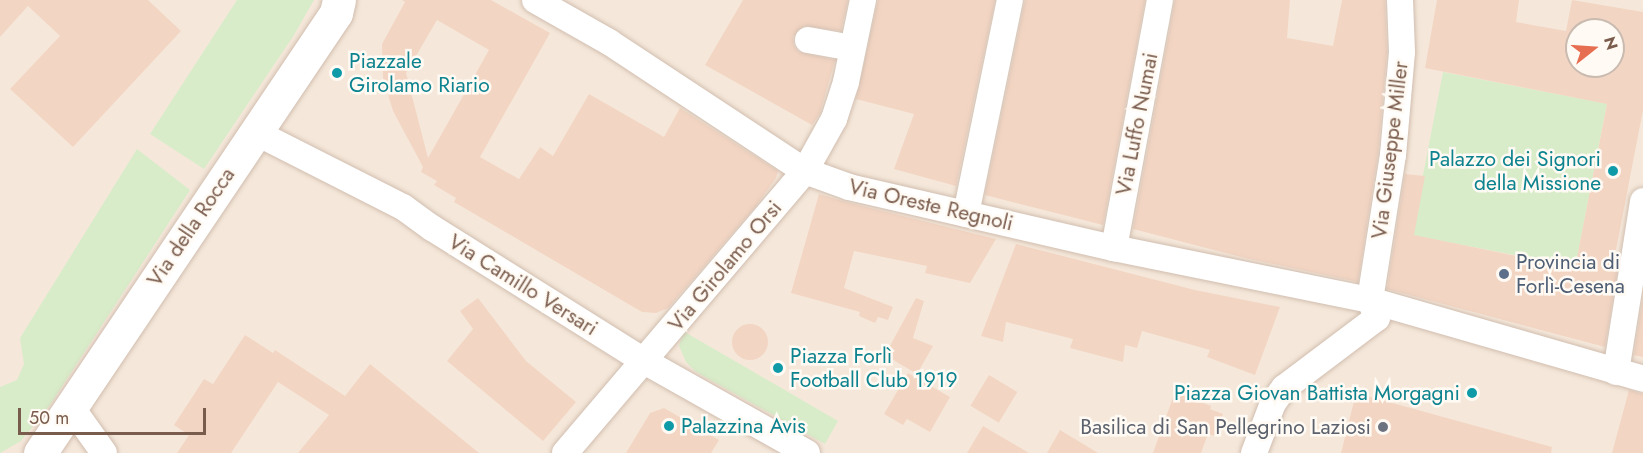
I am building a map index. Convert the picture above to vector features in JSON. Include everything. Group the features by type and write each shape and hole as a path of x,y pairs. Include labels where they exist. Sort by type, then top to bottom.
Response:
{"main road":[{"name":"Via della Rocca","path":"40,453 336,13 339,0"}],"street":[{"name":"Via Oreste Regnoli","path":"535,0 609,42 805,171 849,187 1114,248 1371,300"},
{"name":"Via Girolamo Orsi","path":"565,453 805,171 834,119 846,82 863,0"},
{"path":"966,214 1010,0"},
{"name":"Via Luffo Numai","path":"1114,248 1160,0"},
{"name":"Via Giuseppe Miller","path":"1254,453 1273,403 1284,388 1377,318 1371,300 1394,155 1402,52 1400,0"},
{"path":"808,40 852,48"},
{"name":"Via Camillo Versari","path":"255,132 403,207 432,228 644,361 807,453"},
{"path":"1616,372 1643,201"},
{"path":"1371,300 1643,380"},
{"path":"72,408 104,453"}],"shaded area":[{"path":"0,0 1643,0 1643,453 0,453"}],"green space":[{"path":"237,0 314,0 294,35 204,169 150,134"},
{"path":"1443,72 1607,104 1575,267 1411,235"},
{"path":"137,149 190,190 50,405 21,441 0,453 0,387 17,380 24,364 20,338"},
{"path":"683,331 838,421 825,444 696,372 686,362 679,346"}],"building":[{"path":"0,0 148,0 181,31 73,147 10,89 60,36 28,6 0,37"},
{"path":"402,0 491,0 550,33 480,157 519,179 540,147 553,156 589,94 664,137 680,108 778,171 776,178 756,206 668,308 656,313 642,312 454,202 456,198 434,185 437,181 421,172 423,167 393,111 383,78 382,44 405,2","holes":["437,20 489,50 428,158 406,73"]},
{"path":"743,0 848,0 841,31 804,26 793,37 794,46 799,52 835,60 820,113 812,125 705,65"},
{"path":"878,0 995,0 956,186 894,169 914,114 856,99"},
{"path":"1025,0 1145,0 1103,225 985,195"},
{"path":"1175,0 1290,0 1287,38 1333,46 1342,0 1385,0 1387,52 1378,153 1358,282 1245,258 1133,229"},
{"name":"Palazzo dei Signori della Missione","path":"1437,0 1519,0 1516,22 1565,31 1565,78 1625,78 1625,18 1569,18 1572,0 1643,12 1643,110 1614,260 1619,260 1605,347 1387,289 1405,174 1425,176 1414,235 1575,268 1607,104 1425,68"},
{"path":"819,194 996,239 970,283 925,273 927,266 854,251 844,288 893,307 888,320 878,317 875,323 859,316 860,312 791,293"},
{"path":"1016,244 1195,290 1280,307 1255,375 1207,357 1210,350 1142,331 1137,348 1125,345 1123,362 1070,348 1073,339 1006,322 1003,342 981,336"},
{"path":"1643,297 1643,357 1634,355"},
{"path":"478,298 526,361 576,402 543,441 447,361 473,329 460,311"},
{"path":"916,298 924,301 913,338 933,346 917,374 885,355"},
{"path":"750,324 763,329 768,342 763,355 750,360 737,355 732,342 737,329"},
{"path":"245,335 273,353 275,350 345,396 370,364 479,453 298,453 329,415 278,382 231,453 177,453 189,435 174,425 204,379 213,384"},
{"path":"908,373 950,397 930,432 907,419 903,425 884,414"},
{"path":"989,375 1017,392 999,423 970,406"},
{"path":"1629,390 1643,394 1643,453 1612,453"},
{"path":"1175,392 1211,406 1210,409 1223,414 1215,436 1208,434 1201,453 1153,453"},
{"path":"1356,393 1552,447 1551,453 1341,453"},
{"name":"Palazzina Avis","path":"664,408 719,440 711,453 626,453 650,413"},
{"path":"983,426 1029,453 967,453"},
{"path":"1060,430 1098,453 1047,453"}],"place":[{"name":"Piazzale Girolamo Riario","path":"337,73"},
{"name":"Palazzo dei Signori della Missione","path":"1613,171"},
{"name":"Provincia di Forlì-Cesena","path":"1504,274"},
{"name":"Piazza Forlì Football Club 1919","path":"778,368"},
{"name":"Piazza Giovan Battista Morgagni","path":"1472,393"},
{"name":"Palazzina Avis","path":"669,426"},
{"name":"Basilica di San Pellegrino Laziosi","path":"1383,427"}]}
